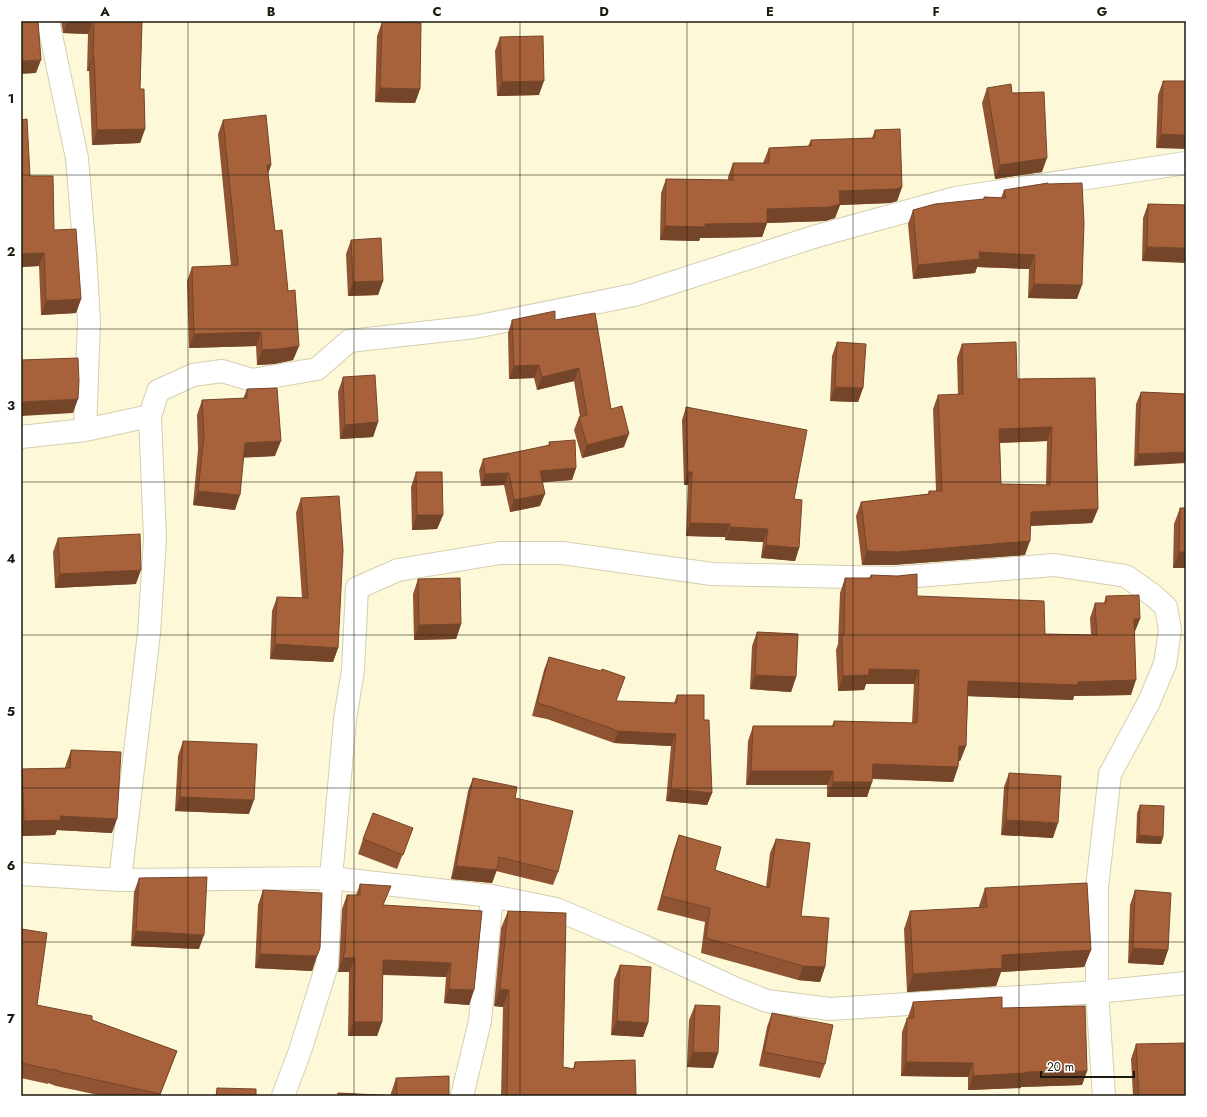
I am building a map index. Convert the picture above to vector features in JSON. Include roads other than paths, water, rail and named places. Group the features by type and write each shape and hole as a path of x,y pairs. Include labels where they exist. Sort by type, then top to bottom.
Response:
{"street":[{"path":"48,21 77,158 89,322 85,430"},
{"path":"120,880 149,633 155,546 150,416 158,391 193,375 222,371 252,380 317,369 349,342 475,327 634,295 817,236 955,198 1186,163"},
{"path":"21,438 85,430 150,416"},
{"path":"283,1096 300,1051 326,965 331,878 345,719 353,670 357,588 398,570 500,553 562,553 712,574 839,577 892,578 1054,565 1126,576 1154,596 1166,607 1178,628 1149,702 1110,774 1097,887 1097,992 1104,1096"},
{"path":"21,874 120,880 331,878 492,896 556,909 641,945 734,988 767,1001 830,1009 1097,992 1186,983"},
{"path":"462,1096 480,1021 492,896"}]}
